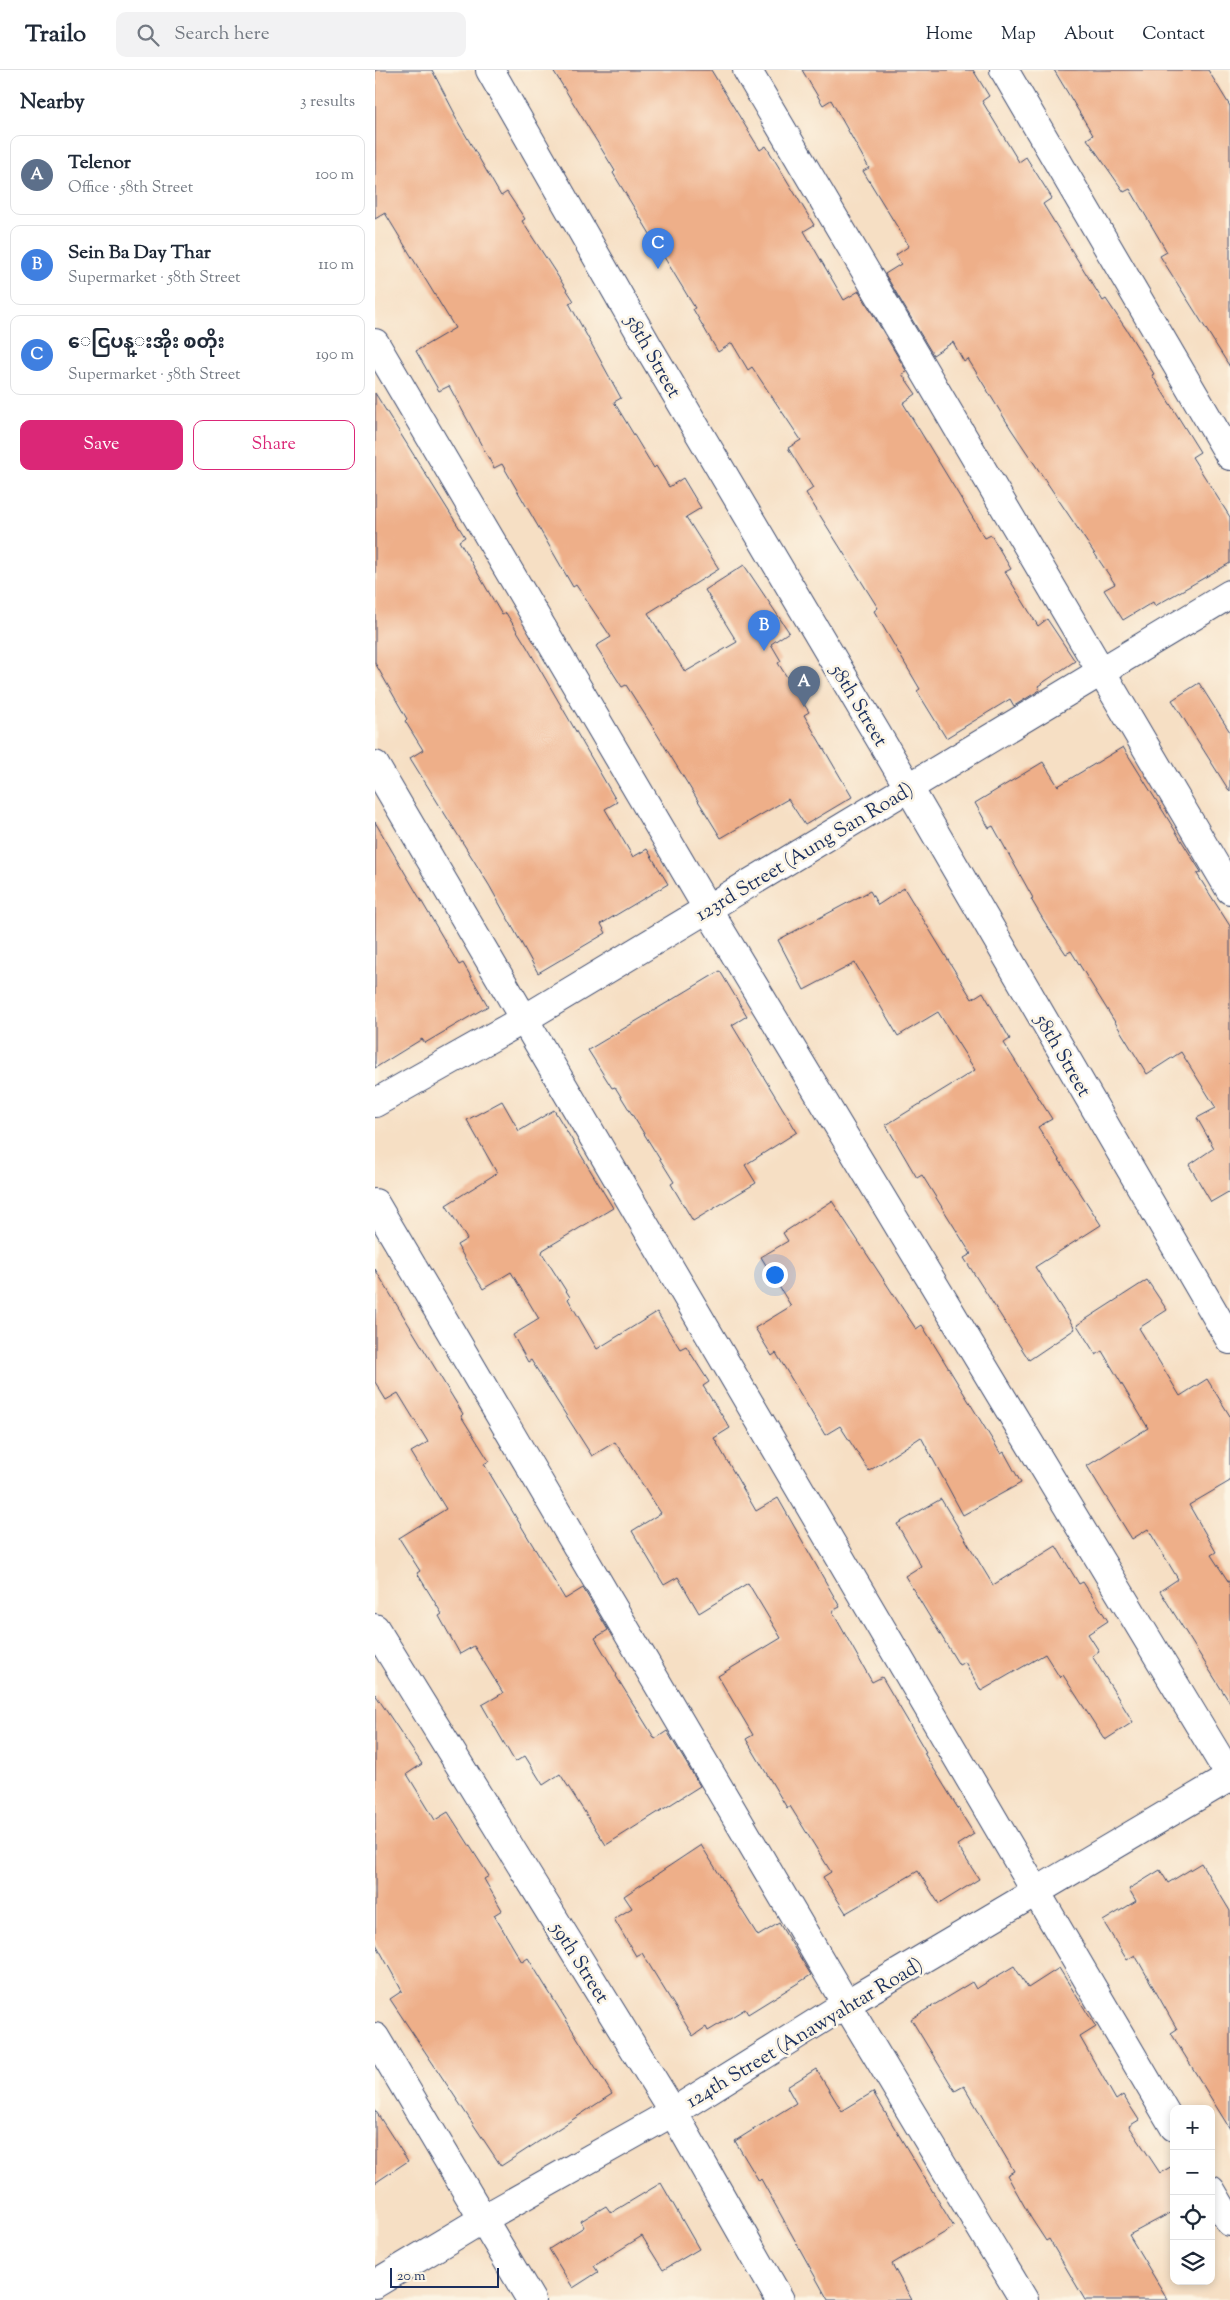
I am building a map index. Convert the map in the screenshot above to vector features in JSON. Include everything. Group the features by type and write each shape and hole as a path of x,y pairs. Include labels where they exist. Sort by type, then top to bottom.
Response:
{"street":[{"name":"58th Street","path":"490,70 655,359 909,788 1230,1340"},
{"path":"747,70 1230,890"},
{"path":"1004,70 1230,456"},
{"path":"375,343 707,908 1230,1777"},
{"name":"123rd Street (Aung San Road)","path":"375,1103 525,1018 1230,594"},
{"path":"375,765 525,1018 1034,1893 1170,2120"},
{"path":"375,1203 846,2004 1024,2300"},
{"name":"59th Street","path":"375,1630 673,2112 780,2300"},
{"name":"124th Street (Anawyahtar Road)","path":"375,2284 673,2112 846,2004 1230,1777"},
{"path":"375,2037 531,2300"},
{"path":"1214,2195 1230,2222"}],"building":[{"path":"375,70 432,70 454,115 501,196 507,192 525,219 522,221 574,301 569,303 621,398 614,402 654,468 656,466 669,487 683,478 701,508 686,517 719,569 648,613 685,672 737,642 705,590 744,565 789,632 771,644 781,661 778,663 809,712 804,715 852,797 805,825 788,799 721,838 626,685 622,687 596,646 611,637 576,585 573,587 502,464 494,468 449,386 439,391 416,351 455,328 385,213 375,219"},
{"path":"553,70 711,70 760,150 766,146 814,225 804,231 844,300 859,291 907,372 902,374 916,394 903,403 985,538 991,535 1011,569 1005,572 1038,626 1047,619 1075,661 1038,686 1040,690 1014,706 1010,699 946,738 917,691 920,689 874,611 878,608 806,493 813,488 788,448 801,440 752,367 748,370 732,343 718,352 693,309 695,308 613,173 615,171"},
{"path":"802,70 973,70 989,96 982,101 1019,162 1026,157 1052,198 1043,204 1103,301 1106,299 1128,332 1154,374 1152,375 1200,452 1192,457 1230,517 1230,563 1155,606 1153,602 1123,620 1104,590 1115,584 1011,429 968,359 964,362 953,342 933,355 885,274 901,264 896,255 909,246 863,171 869,168 831,100 823,105"},
{"path":"1054,70 1208,70 1230,106 1230,367 1160,256 1167,252 1130,189 1124,192 1087,139 1093,135"},
{"path":"375,393 465,537 459,541 502,615 506,613 527,647 617,802 605,809 633,857 647,849 668,884 601,924 606,933 538,973 489,885 410,758 423,750 405,721 407,719 375,663"},
{"path":"1199,683 1230,732 1230,792 1172,700"},
{"path":"1123,747 1201,872 1197,874 1230,926 1230,1191 1211,1202 1189,1165 1214,1148 1197,1118 1216,1108 1181,1052 1147,1074 1071,951 1066,954 1044,921 993,826 989,828 975,803 1043,762 1058,786"},
{"path":"375,822 459,965 463,963 488,1006 425,1043 422,1039 375,1068"},
{"path":"904,888 972,999 983,992 1010,1039 1004,1043 1052,1119 1038,1127 1101,1225 1035,1267 1075,1329 1029,1360 964,1258 971,1254 922,1175 917,1178 886,1125 975,1070 938,1012 898,1036 855,963 804,990 778,940 870,891 878,905"},
{"path":"720,971 747,1016 732,1025 797,1132 745,1165 756,1183 693,1221 671,1184 674,1182 615,1087 612,1088 588,1050"},
{"path":"502,1101 519,1131 554,1110 613,1208 543,1250 542,1253 570,1297 568,1299 597,1349 657,1312 680,1349 686,1346 709,1382 703,1386 730,1428 714,1438 756,1511 778,1498 840,1607 832,1611 872,1682 882,1677 926,1752 924,1753 974,1834 957,1845 979,1879 939,1904 918,1871 846,1913 823,1877 831,1872 790,1806 787,1808 746,1739 753,1735 718,1676 781,1638 748,1583 699,1613 678,1577 664,1585 632,1531 661,1513 615,1442 592,1456 531,1360 528,1362 513,1335 539,1319 511,1272 483,1289 457,1245 467,1239 446,1205 497,1173 467,1120"},
{"path":"832,1201 916,1329 922,1325 1001,1454 1004,1452 1021,1483 963,1515 921,1437 869,1471 840,1426 825,1435 776,1353 772,1356 755,1328 791,1306 761,1257 788,1241 783,1233"},
{"path":"375,1269 463,1414 461,1416 489,1461 484,1464 565,1599 583,1588 608,1630 595,1638 616,1676 655,1739 667,1731 700,1786 606,1845 560,1774 543,1785 525,1756 515,1762 482,1705 503,1693 474,1646 460,1654 439,1616 442,1614 417,1573 420,1571 399,1538 446,1509 411,1452 428,1442 398,1393 386,1400 375,1382"},
{"path":"1147,1280 1167,1310 1139,1328 1180,1396 1207,1379 1230,1416 1230,1481 1189,1505 1216,1552 1211,1555 1230,1584 1230,1703 1160,1591 1178,1579 1148,1529 1132,1539 1087,1466 1148,1428 1102,1351 1096,1355 1077,1325"},
{"path":"941,1499 993,1585 1056,1546 1079,1584 1083,1582 1108,1621 1088,1634 1099,1651 1092,1656 1133,1722 1105,1740 1063,1675 1060,1678 1045,1654 981,1691 965,1662 959,1665 905,1576 921,1566 897,1524"},
{"path":"375,1694 422,1764 407,1774 435,1820 448,1812 489,1876 484,1879 502,1910 494,1915 522,1962 528,1958 612,2094 501,2166 390,1999 402,1991 375,1942"},
{"path":"701,1845 758,1936 779,1923 811,1975 748,2014 745,2009 708,2031 706,2027 693,2036 642,1953 636,1956 614,1919 632,1908 624,1896"},
{"path":"1201,1863 1230,1911 1230,2129 1171,2033 1177,2029 1135,1955 1127,1960 1103,1921 1136,1901 1129,1889 1160,1870 1168,1883"},
{"path":"1014,1966 1028,1988 1059,1968 1096,2027 1080,2037 1116,2100 1123,2095 1139,2120 1129,2126 1160,2173 1170,2167 1170,2213 1129,2235 1168,2300 1085,2300 1049,2239 1046,2241 1031,2218 1007,2175 1014,2171 964,2086 955,2091 911,2019 972,1982 976,1989"},
{"path":"816,2069 842,2111 873,2092 954,2227 892,2264 912,2300 828,2300 761,2179 759,2181 735,2141 796,2103 787,2087"},
{"path":"375,2110 408,2161 375,2183"},
{"path":"661,2183 699,2249 663,2270 642,2236 594,2266 598,2272 573,2288 549,2249 584,2227 581,2221 606,2206 611,2213"}],"place":[{"name":"ေငြပန္းအိုး စတိုး","path":"658,269"},
{"name":"Sein Ba Day Thar","path":"764,651"},
{"name":"Telenor","path":"804,707"}]}
